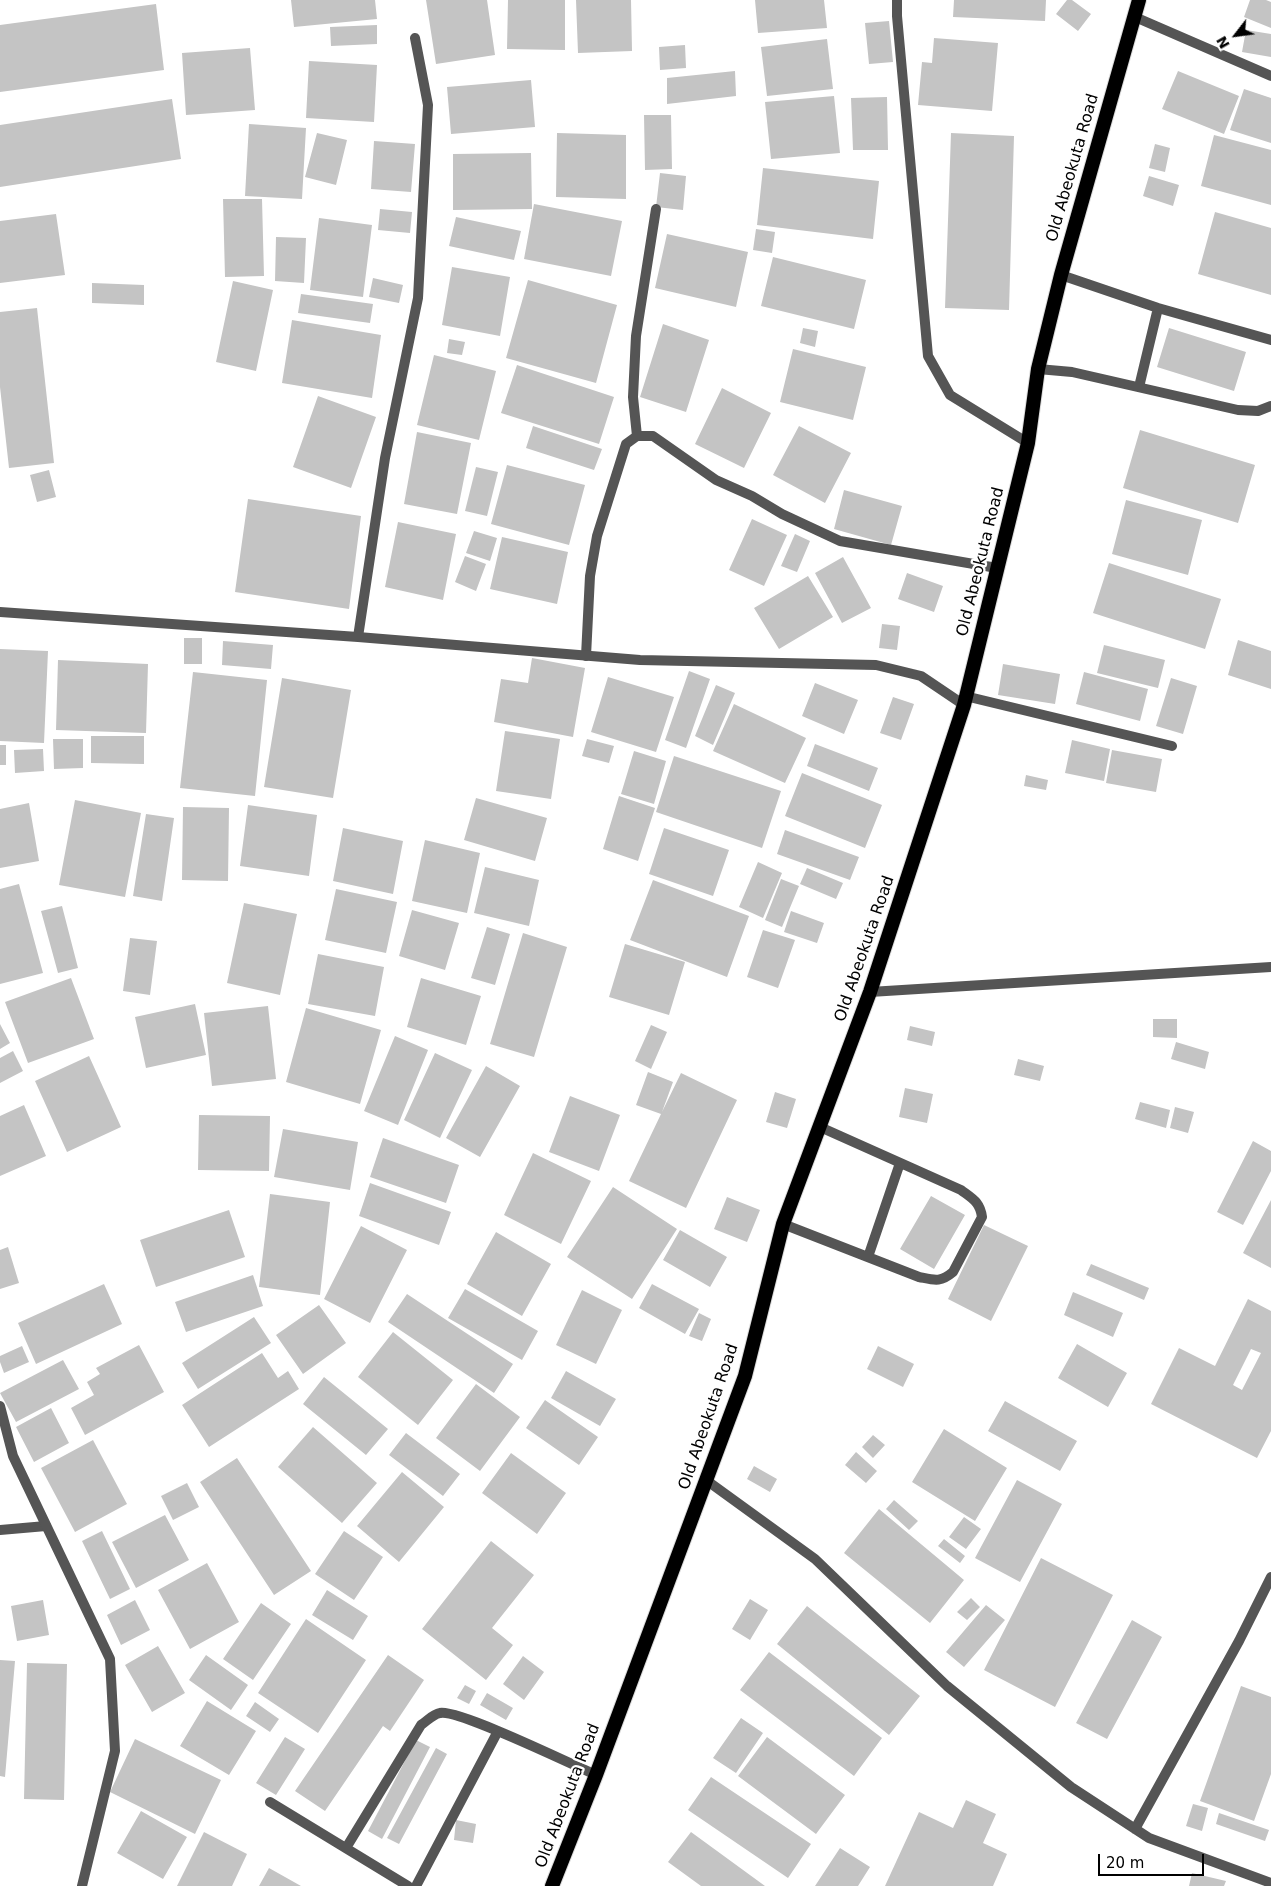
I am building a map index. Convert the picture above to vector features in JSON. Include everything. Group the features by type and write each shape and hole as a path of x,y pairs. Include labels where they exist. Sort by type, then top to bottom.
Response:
{"highway":[{"name":"Old Abeokuta Road","path":"552,1886 596,1775 745,1376 783,1224 870,992 965,701 1028,443 1038,369 1061,275 1139,0"}],"street":[{"path":"897,0 928,356 950,395 1028,443"},
{"path":"1135,17 1271,76"},
{"path":"358,637 385,458 418,298 428,105 415,38"},
{"path":"637,436 633,398 636,336 656,209"},
{"path":"1061,275 1158,308 1271,340"},
{"path":"1139,387 1158,308"},
{"path":"1038,369 1072,372 1238,410 1258,410 1271,406"},
{"path":"586,656 590,576 598,536 626,444 637,436 653,436 716,480 752,496 782,514 840,541 997,568"},
{"path":"0,612 358,637 640,660 876,665 921,676 965,701 1172,746"},
{"path":"870,992 1271,967"},
{"path":"783,1224 919,1277 937,1280 946,1278 953,1272 982,1217 981,1208 976,1201 961,1190 820,1127"},
{"path":"868,1257 900,1163"},
{"path":"0,1406 13,1456 110,1659 115,1751 82,1886"},
{"path":"706,1480 815,1559 947,1686 1071,1787 1149,1838 1271,1882"},
{"path":"0,1530 46,1526"},
{"path":"1135,1829 1239,1641 1271,1577"},
{"path":"346,1848 421,1725 442,1712 468,1718 596,1775"},
{"path":"416,1886 498,1731"},
{"path":"270,1802 408,1886"}],"building":[{"path":"291,0 375,0 377,19 294,27"},
{"path":"426,0 487,0 495,55 436,64"},
{"path":"508,0 565,0 565,50 507,49"},
{"path":"576,0 631,0 632,51 578,53"},
{"path":"755,0 824,0 827,28 758,33"},
{"path":"954,0 1046,0 1045,21 953,17"},
{"path":"1067,0 1072,0 1091,14 1078,31 1056,14"},
{"path":"1250,0 1266,0 1271,2 1271,28 1244,17"},
{"path":"156,4 164,70 0,92 0,25"},
{"path":"889,21 893,62 869,64 865,23"},
{"path":"377,25 377,44 331,46 330,27"},
{"path":"1246,30 1271,34 1271,57 1242,52"},
{"path":"934,38 998,43 992,111 918,105 922,62 932,63"},
{"path":"827,39 833,89 767,96 761,47"},
{"path":"685,45 686,68 660,70 659,47"},
{"path":"250,48 255,110 186,115 182,53"},
{"path":"309,61 377,65 374,122 306,118"},
{"path":"735,71 736,96 667,104 667,78"},
{"path":"1178,71 1239,96 1224,134 1162,109"},
{"path":"531,80 535,127 451,134 447,87"},
{"path":"1244,89 1271,98 1271,143 1230,130"},
{"path":"834,96 840,153 771,159 765,102"},
{"path":"887,97 888,150 853,150 851,98"},
{"path":"172,99 181,159 0,187 0,125"},
{"path":"644,115 671,115 672,169 645,170"},
{"path":"249,124 306,128 302,199 245,196"},
{"path":"317,133 347,140 336,185 305,177"},
{"path":"557,133 626,135 626,199 556,197"},
{"path":"951,133 1014,136 1009,310 945,308"},
{"path":"1214,135 1271,150 1271,205 1201,186"},
{"path":"374,141 415,144 411,192 371,189"},
{"path":"1155,144 1170,148 1165,172 1149,168"},
{"path":"531,153 532,209 453,210 453,154"},
{"path":"763,168 879,181 873,239 757,225"},
{"path":"660,173 686,176 683,210 656,207"},
{"path":"1149,176 1179,185 1173,206 1143,196"},
{"path":"223,199 262,199 264,276 225,277"},
{"path":"534,204 622,221 611,276 524,259"},
{"path":"380,209 412,212 410,233 378,230"},
{"path":"1215,212 1271,228 1271,295 1198,274"},
{"path":"56,214 65,275 0,283 0,221"},
{"path":"456,217 521,231 514,260 449,246"},
{"path":"319,218 372,225 363,297 310,290"},
{"path":"756,229 775,232 772,253 753,250"},
{"path":"667,234 748,252 736,307 655,288"},
{"path":"276,237 306,238 304,283 275,281"},
{"path":"773,257 866,280 854,329 761,306"},
{"path":"452,267 510,277 500,336 442,325"},
{"path":"373,278 403,285 399,303 369,297"},
{"path":"528,280 617,305 596,383 506,358"},
{"path":"233,281 273,290 256,371 216,362"},
{"path":"92,283 144,285 144,305 92,303"},
{"path":"301,294 373,304 370,323 298,313"},
{"path":"37,308 54,463 9,468 0,387 0,312"},
{"path":"292,320 381,335 372,398 282,383"},
{"path":"663,324 709,340 686,412 640,397"},
{"path":"803,328 818,331 815,347 800,343"},
{"path":"1169,328 1246,352 1234,391 1157,367"},
{"path":"449,339 465,342 462,355 447,353"},
{"path":"793,349 866,367 853,420 780,402"},
{"path":"434,355 496,371 479,440 417,425"},
{"path":"517,365 614,397 599,444 501,413"},
{"path":"722,388 771,413 744,468 695,444"},
{"path":"318,396 376,417 351,488 293,467"},
{"path":"533,426 602,449 594,470 526,448"},
{"path":"799,426 851,453 825,503 773,475"},
{"path":"1140,430 1255,465 1238,523 1123,488"},
{"path":"417,432 471,443 457,514 404,504"},
{"path":"507,465 585,485 569,545 491,524"},
{"path":"476,467 498,472 487,516 465,511"},
{"path":"49,470 56,497 37,502 30,475"},
{"path":"844,490 902,506 891,545 834,529"},
{"path":"248,499 361,516 349,609 235,592"},
{"path":"1126,500 1202,520 1188,575 1112,554"},
{"path":"752,519 787,535 764,586 729,570"},
{"path":"398,522 456,534 443,600 385,587"},
{"path":"474,531 497,538 490,561 466,553"},
{"path":"795,534 810,541 797,572 781,566"},
{"path":"502,537 568,552 557,604 490,589"},
{"path":"465,556 486,564 476,591 455,582"},
{"path":"843,557 871,608 842,623 815,573"},
{"path":"1109,563 1221,599 1205,649 1093,613"},
{"path":"907,573 943,586 934,612 898,599"},
{"path":"808,576 833,617 779,649 754,608"},
{"path":"882,624 900,626 897,650 879,648"},
{"path":"184,638 202,638 202,664 184,664"},
{"path":"1238,640 1271,651 1271,689 1228,675"},
{"path":"223,641 273,645 271,669 222,665"},
{"path":"1104,645 1165,660 1158,688 1097,673"},
{"path":"0,649 48,651 44,743 0,741"},
{"path":"532,658 585,668 573,737 494,722 501,679 528,683"},
{"path":"58,660 148,664 146,733 56,730"},
{"path":"1003,664 1060,674 1055,704 998,695"},
{"path":"689,671 710,679 686,748 665,740"},
{"path":"193,672 267,680 255,796 180,788"},
{"path":"1084,672 1148,689 1140,721 1076,704"},
{"path":"608,677 674,697 656,752 591,732"},
{"path":"282,678 351,690 333,798 264,787"},
{"path":"1171,678 1197,686 1183,734 1156,726"},
{"path":"815,683 858,700 844,734 802,716"},
{"path":"716,685 735,693 713,745 695,736"},
{"path":"893,697 914,704 901,740 880,733"},
{"path":"734,704 806,738 785,783 713,751"},
{"path":"505,731 560,739 551,799 496,791"},
{"path":"91,736 144,736 144,764 91,763"},
{"path":"53,739 83,739 83,768 54,769"},
{"path":"587,739 614,746 609,763 582,756"},
{"path":"1072,740 1110,749 1104,781 1065,773"},
{"path":"815,744 878,768 869,791 807,766"},
{"path":"0,745 6,745 6,765 0,765"},
{"path":"43,749 44,771 15,773 14,750"},
{"path":"1112,750 1162,759 1156,792 1106,783"},
{"path":"634,751 666,761 654,804 621,794"},
{"path":"674,756 781,791 762,848 656,812"},
{"path":"802,773 882,805 865,848 785,816"},
{"path":"1026,775 1048,780 1046,790 1024,786"},
{"path":"619,796 655,808 638,861 603,849"},
{"path":"476,798 547,818 535,861 464,840"},
{"path":"75,800 141,813 125,897 59,885"},
{"path":"29,803 39,861 0,868 0,809"},
{"path":"248,805 317,815 309,876 240,866"},
{"path":"183,807 229,808 228,881 182,880"},
{"path":"146,814 174,818 162,901 133,896"},
{"path":"343,828 403,841 393,894 333,881"},
{"path":"664,828 729,850 713,896 649,874"},
{"path":"785,830 859,857 850,880 777,854"},
{"path":"425,840 480,853 467,913 412,901"},
{"path":"758,862 782,873 763,918 739,907"},
{"path":"485,867 539,880 529,926 474,913"},
{"path":"807,868 843,883 836,899 800,884"},
{"path":"781,879 799,886 782,927 765,920"},
{"path":"653,880 749,916 727,977 630,940"},
{"path":"19,884 43,973 0,984 0,889"},
{"path":"336,889 397,902 386,953 325,940"},
{"path":"244,903 297,914 280,995 227,983"},
{"path":"62,906 78,968 58,973 41,911"},
{"path":"412,910 459,923 445,970 399,956"},
{"path":"791,911 824,923 817,943 784,932"},
{"path":"487,927 510,934 495,985 471,978"},
{"path":"763,930 795,940 778,988 747,977"},
{"path":"523,933 567,947 534,1057 490,1044"},
{"path":"130,938 157,941 150,995 123,991"},
{"path":"625,944 685,962 669,1015 609,997"},
{"path":"318,954 384,967 375,1016 308,1004"},
{"path":"71,978 94,1039 28,1063 5,1002"},
{"path":"421,978 481,996 466,1045 407,1027"},
{"path":"195,1004 206,1055 146,1068 135,1017"},
{"path":"268,1006 276,1079 212,1086 204,1013"},
{"path":"306,1008 381,1030 360,1104 286,1082"},
{"path":"1153,1019 1177,1019 1177,1038 1153,1037"},
{"path":"0,1024 10,1043 0,1049"},
{"path":"651,1025 667,1032 651,1069 635,1061"},
{"path":"910,1026 935,1032 932,1046 907,1040"},
{"path":"395,1036 428,1050 398,1125 364,1111"},
{"path":"1176,1042 1209,1052 1205,1069 1171,1059"},
{"path":"13,1051 23,1071 0,1083 0,1058"},
{"path":"435,1053 472,1070 440,1138 404,1120"},
{"path":"89,1056 121,1127 67,1152 35,1081"},
{"path":"1018,1059 1044,1066 1040,1081 1014,1075"},
{"path":"486,1066 520,1086 480,1157 446,1138"},
{"path":"648,1072 673,1082 662,1112 681,1073 737,1100 686,1208 629,1181 661,1114 636,1105"},
{"path":"905,1088 933,1094 927,1123 899,1117"},
{"path":"775,1092 796,1099 787,1128 766,1122"},
{"path":"570,1096 620,1115 599,1171 549,1152"},
{"path":"1140,1102 1170,1110 1166,1128 1135,1119"},
{"path":"24,1105 46,1156 0,1176 0,1116"},
{"path":"1175,1107 1194,1112 1188,1133 1170,1128"},
{"path":"199,1115 270,1116 269,1171 198,1170"},
{"path":"283,1129 358,1142 350,1190 274,1177"},
{"path":"383,1138 459,1165 446,1203 370,1177"},
{"path":"1253,1141 1271,1151 1271,1171 1243,1225 1217,1212"},
{"path":"533,1153 591,1181 561,1244 504,1215"},
{"path":"370,1183 451,1212 439,1245 359,1216"},
{"path":"613,1187 677,1229 632,1299 567,1257"},
{"path":"270,1194 330,1202 320,1295 259,1287"},
{"path":"931,1196 965,1215 934,1269 900,1249"},
{"path":"727,1197 760,1210 747,1242 714,1229"},
{"path":"1271,1200 1271,1268 1243,1253"},
{"path":"229,1210 245,1257 156,1287 140,1240"},
{"path":"984,1225 1028,1246 991,1321 948,1299"},
{"path":"361,1226 407,1250 370,1323 324,1299"},
{"path":"680,1230 727,1257 710,1287 663,1260"},
{"path":"496,1232 551,1264 522,1316 467,1284"},
{"path":"8,1247 19,1283 0,1289 0,1250"},
{"path":"1091,1264 1149,1288 1144,1300 1086,1275"},
{"path":"253,1275 263,1306 186,1332 175,1302"},
{"path":"104,1284 122,1324 36,1364 18,1323"},
{"path":"652,1284 699,1309 685,1334 639,1308"},
{"path":"465,1289 538,1331 522,1360 448,1318"},
{"path":"582,1290 622,1310 596,1364 556,1345"},
{"path":"1073,1292 1123,1313 1113,1337 1064,1315"},
{"path":"407,1294 513,1364 494,1393 388,1322"},
{"path":"1248,1299 1271,1311 1271,1431 1257,1458 1151,1404 1179,1348 1215,1366","holes":["1251,1349 1261,1353 1242,1390 1233,1385"]},
{"path":"319,1305 346,1343 303,1374 276,1335"},
{"path":"699,1313 711,1319 702,1341 689,1336"},
{"path":"254,1317 271,1343 198,1389 182,1363"},
{"path":"393,1332 453,1380 418,1425 358,1377"},
{"path":"1077,1344 1127,1373 1108,1407 1058,1378"},
{"path":"139,1345 164,1392 85,1435 71,1408 94,1395 87,1382 100,1374 96,1368"},
{"path":"22,1346 29,1362 4,1373 0,1356"},
{"path":"878,1346 914,1364 903,1387 867,1369"},
{"path":"262,1353 278,1378 288,1371 299,1389 209,1447 182,1405"},
{"path":"63,1360 79,1389 16,1422 0,1393"},
{"path":"566,1371 616,1399 600,1426 551,1398"},
{"path":"324,1377 388,1429 366,1455 303,1404"},
{"path":"476,1384 520,1417 480,1471 436,1438"},
{"path":"545,1400 598,1437 579,1465 526,1428"},
{"path":"1005,1401 1077,1441 1060,1471 988,1431"},
{"path":"51,1408 69,1443 34,1462 16,1427"},
{"path":"313,1427 377,1483 342,1523 278,1467"},
{"path":"944,1429 1007,1468 975,1521 912,1482"},
{"path":"406,1433 460,1474 443,1496 389,1455"},
{"path":"873,1435 885,1445 873,1458 862,1447"},
{"path":"93,1440 127,1504 75,1532 41,1468"},
{"path":"856,1452 877,1471 866,1483 845,1465"},
{"path":"511,1453 566,1493 537,1534 482,1493"},
{"path":"237,1458 311,1571 274,1595 200,1482"},
{"path":"754,1466 777,1479 770,1492 747,1479"},
{"path":"402,1472 444,1507 399,1562 357,1526"},
{"path":"1017,1480 1062,1504 1020,1582 975,1558"},
{"path":"187,1483 199,1507 173,1520 161,1496"},
{"path":"894,1500 918,1521 909,1530 886,1509"},
{"path":"879,1509 964,1580 930,1623 844,1553"},
{"path":"165,1515 189,1560 136,1588 112,1542"},
{"path":"964,1517 981,1529 966,1549 949,1537"},
{"path":"102,1531 130,1589 110,1599 82,1541"},
{"path":"344,1531 383,1557 354,1600 315,1574"},
{"path":"944,1539 965,1556 960,1563 938,1546"},
{"path":"491,1541 534,1575 492,1628 513,1645 486,1680 422,1629"},
{"path":"1041,1558 1113,1595 1055,1707 984,1670"},
{"path":"207,1563 239,1622 190,1649 158,1590"},
{"path":"327,1590 368,1616 353,1640 312,1615"},
{"path":"971,1598 980,1607 967,1620 957,1612"},
{"path":"750,1599 768,1610 750,1640 732,1629"},
{"path":"43,1600 49,1635 17,1641 11,1606"},
{"path":"135,1600 150,1630 121,1645 107,1615"},
{"path":"261,1603 291,1624 253,1680 223,1659"},
{"path":"986,1605 1005,1620 964,1667 946,1652"},
{"path":"807,1606 920,1696 889,1735 777,1644"},
{"path":"306,1619 366,1660 318,1733 258,1693"},
{"path":"1132,1620 1162,1637 1107,1739 1076,1723"},
{"path":"158,1646 185,1693 152,1712 125,1665"},
{"path":"769,1652 882,1738 854,1776 740,1690"},
{"path":"206,1655 248,1685 231,1710 189,1680"},
{"path":"388,1655 424,1680 390,1731 383,1726 325,1811 295,1791"},
{"path":"523,1656 544,1672 524,1700 503,1684"},
{"path":"0,1660 15,1661 5,1777 0,1776"},
{"path":"27,1663 67,1664 64,1800 24,1799"},
{"path":"465,1685 476,1691 469,1704 457,1698"},
{"path":"1241,1686 1271,1697 1271,1774 1254,1821 1200,1801"},
{"path":"487,1693 513,1708 506,1720 480,1705"},
{"path":"207,1701 256,1731 229,1775 180,1746"},
{"path":"255,1702 279,1719 270,1732 246,1716"},
{"path":"741,1718 763,1733 736,1773 713,1758"},
{"path":"285,1737 305,1749 276,1795 256,1783"},
{"path":"767,1737 845,1795 816,1834 738,1776"},
{"path":"135,1739 221,1780 195,1834 110,1792"},
{"path":"416,1740 430,1747 382,1839 368,1831"},
{"path":"436,1748 447,1754 399,1844 387,1838"},
{"path":"711,1777 811,1844 788,1878 688,1810"},
{"path":"966,1800 996,1814 983,1843 1007,1854 993,1886 885,1886 919,1812 953,1828"},
{"path":"1193,1804 1208,1808 1202,1831 1186,1826"},
{"path":"141,1811 187,1837 163,1879 117,1853"},
{"path":"1219,1813 1269,1830 1265,1841 1216,1824"},
{"path":"456,1820 476,1824 473,1843 454,1840"},
{"path":"204,1832 247,1854 232,1886 177,1886"},
{"path":"691,1832 765,1886 701,1886 668,1862"},
{"path":"840,1848 870,1867 858,1886 815,1886"},
{"path":"269,1868 301,1886 259,1886"},
{"path":"1192,1873 1226,1881 1224,1886 1189,1886"}]}
